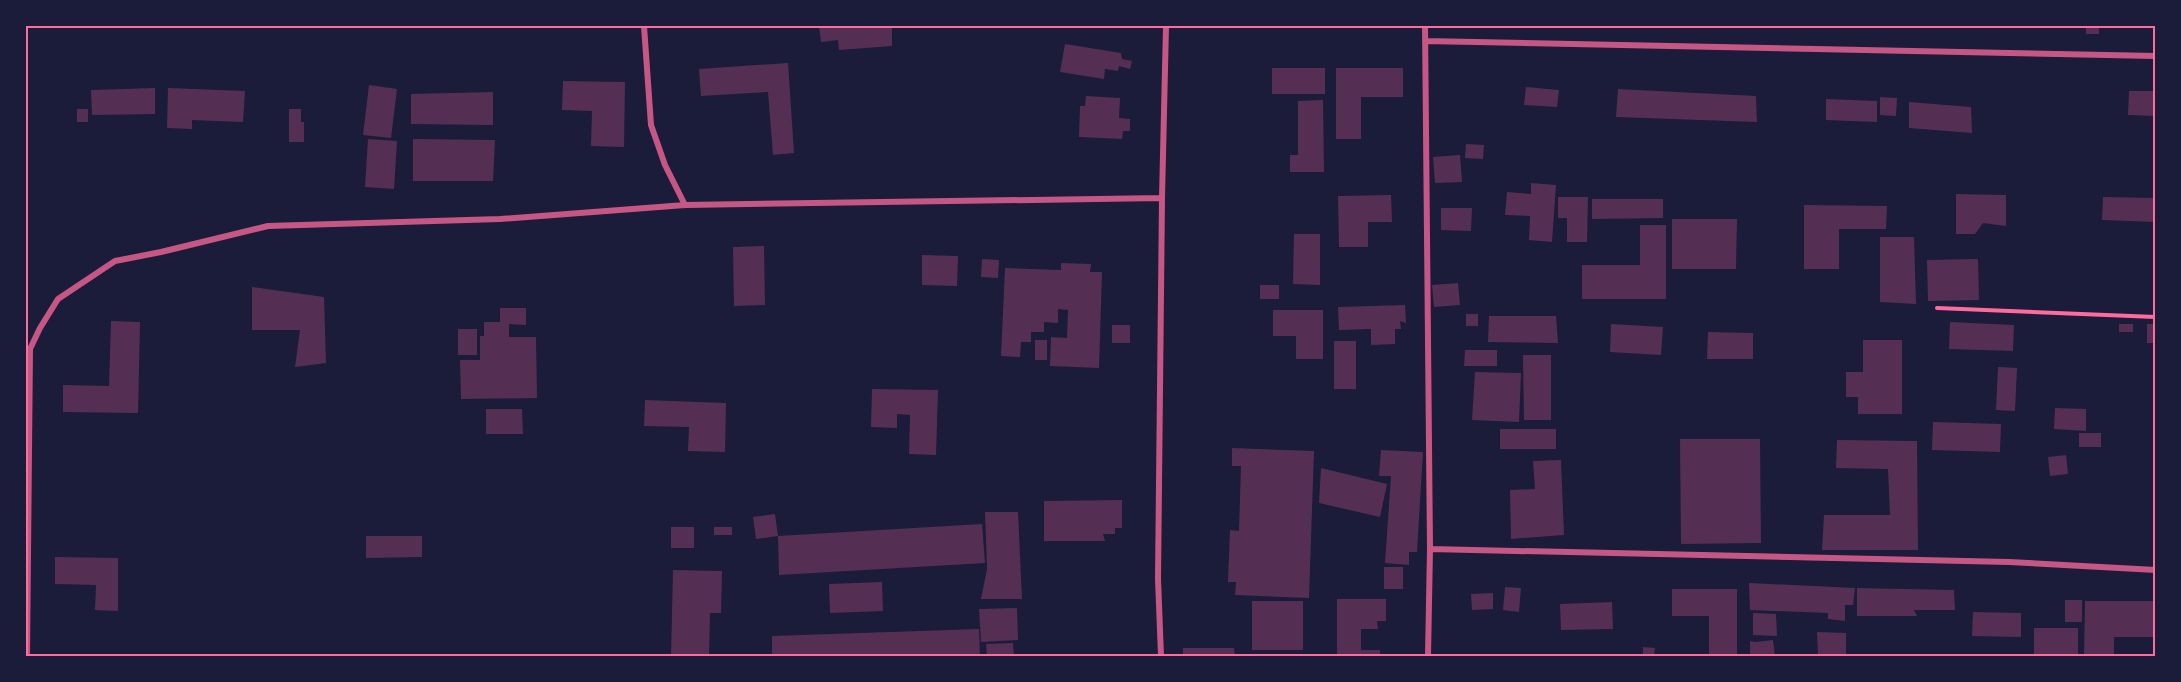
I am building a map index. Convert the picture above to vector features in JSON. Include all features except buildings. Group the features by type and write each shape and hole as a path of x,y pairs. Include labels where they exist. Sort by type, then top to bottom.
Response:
{"street":[{"path":"644,26 651,125 665,165 685,205"},
{"path":"1161,657 1158,579 1166,26"},
{"path":"1425,26 1430,549 1428,657"},
{"path":"1425,41 2156,56"},
{"path":"27,657 30,349 58,299 115,261 268,226 500,219 685,205 1162,198"},
{"path":"1430,549 2009,562 2156,570"}],"path":[{"path":"1936,308 2156,317"}]}
